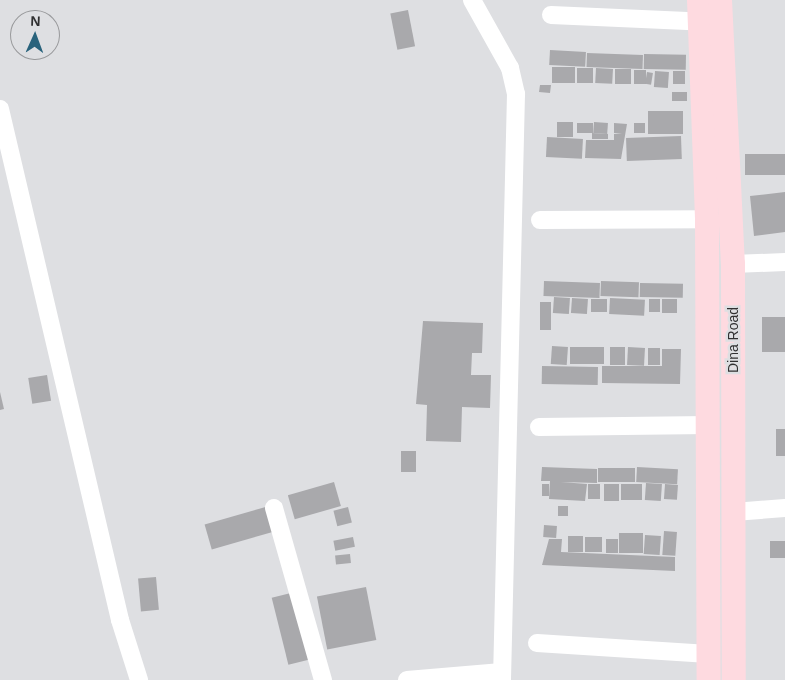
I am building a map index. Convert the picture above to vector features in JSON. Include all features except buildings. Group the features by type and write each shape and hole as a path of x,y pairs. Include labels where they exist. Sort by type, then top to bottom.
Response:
{"street":[{"path":"407,680 502,676 516,94 510,68 472,0"},
{"path":"551,15 709,11"},
{"name":"Dina Road","path":"709,11 707,219 709,680"},
{"name":"Dina Road","path":"709,11 733,264 734,680"},
{"path":"0,108 120,620 139,680"},
{"path":"540,220 707,219"},
{"path":"733,264 785,262"},
{"path":"540,427 708,425"},
{"path":"274,508 323,680"},
{"path":"734,512 785,508"},
{"path":"536,643 708,654"}]}
